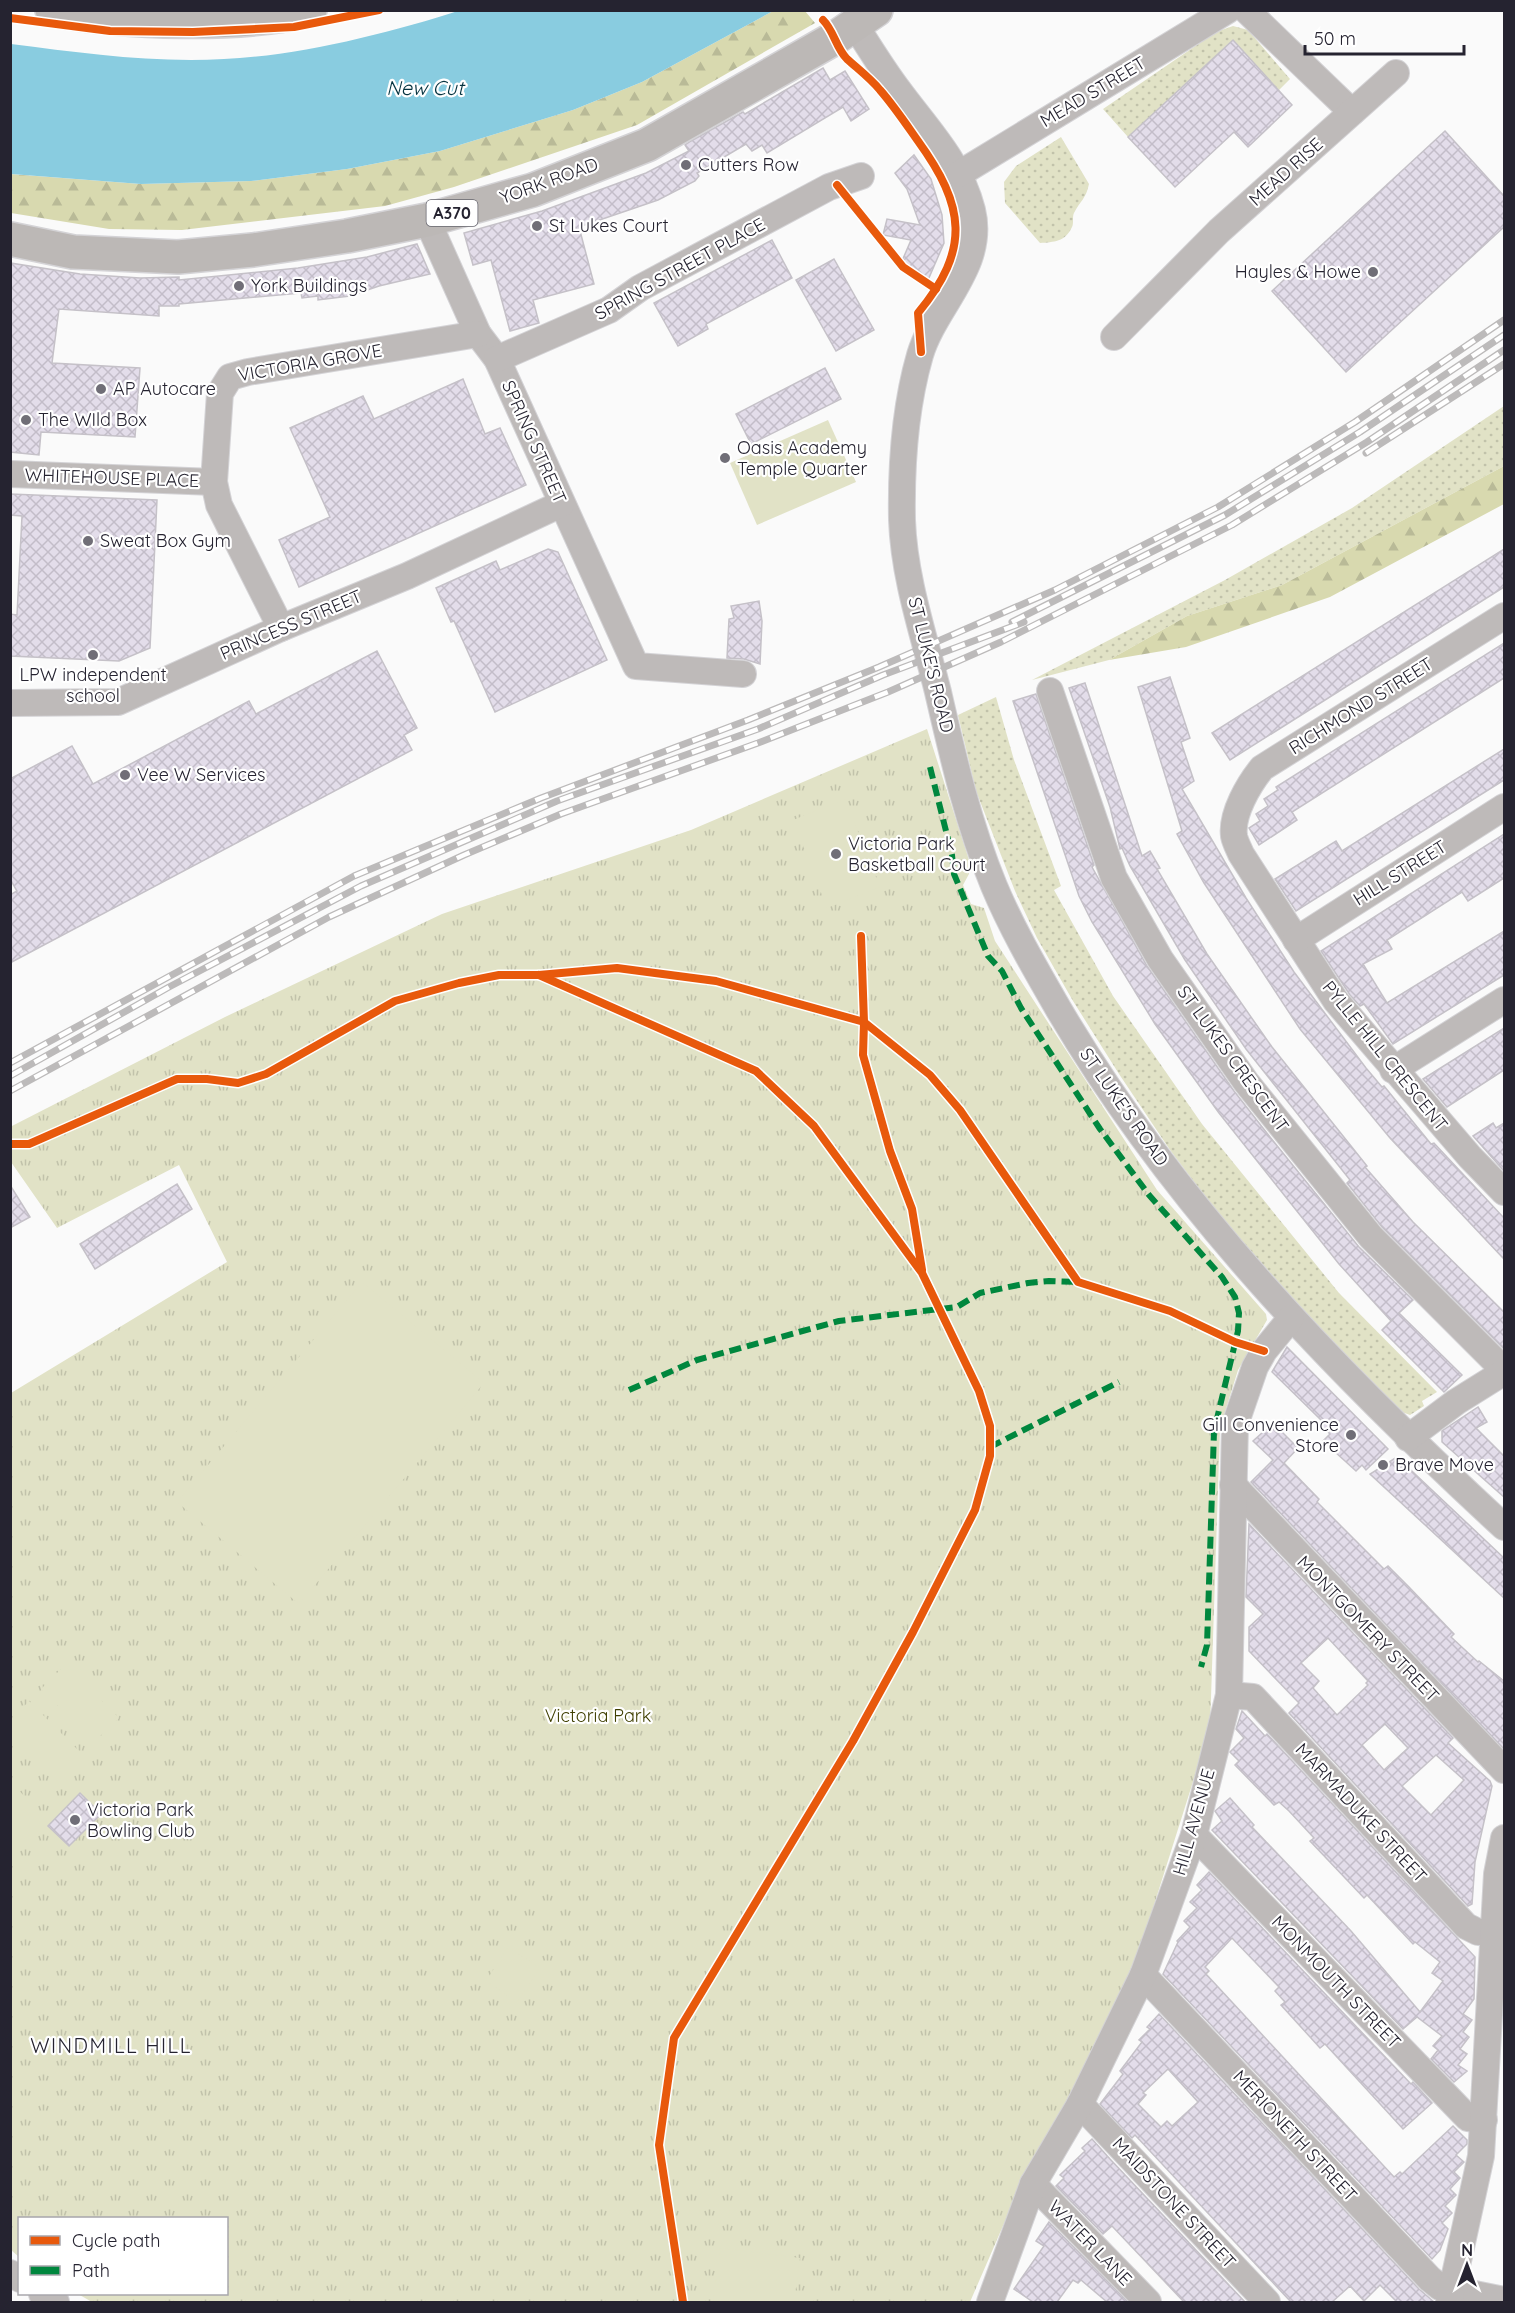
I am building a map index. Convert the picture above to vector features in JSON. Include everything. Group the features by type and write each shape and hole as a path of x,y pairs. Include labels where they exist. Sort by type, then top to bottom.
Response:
{"highway":[{"path":"52,10 146,19 220,21 288,16 310,10"},
{"name":"YORK ROAD","path":"10,239 73,252 178,257 324,240 427,220 532,190 647,145 865,18"}],"street":[{"name":"MEAD STREET","path":"959,174 1228,10"},
{"path":"1246,10 1352,112"},
{"name":"ST LUKE'S ROAD","path":"865,18 896,88 946,151 959,174 973,214 974,235 969,260 956,288 935,320 921,352 905,440 902,522 912,585 965,804 994,886 1030,959 1099,1077 1175,1180 1291,1318 1408,1438 1504,1527"},
{"name":"MEAD RISE","path":"1114,337 1219,231 1396,73"},
{"name":"SPRING STREET PLACE","path":"497,359 609,310 640,288 766,221 829,188 861,177"},
{"name":"SPRING STREET","path":"427,220 478,334 497,359 636,666 743,674"},
{"name":"VICTORIA GROVE","path":"281,628 219,505 214,482 220,393 230,377 248,372 478,334"},
{"name":"WHITEHOUSE PLACE","path":"10,474 214,482"},
{"name":"PRINCESS STREET","path":"10,704 118,702 561,504"},
{"name":"RICHMOND STREET","path":"1237,815 1253,779 1262,768 1504,616"},
{"name":"ST LUKES CRESCENT","path":"1050,691 1114,878 1160,959 1246,1082 1371,1237 1497,1364 1503,1373"},
{"name":"HILL STREET","path":"1296,940 1504,807"},
{"name":"PYLLE HILL CRESCENT","path":"1237,815 1233,835 1241,854 1336,1001 1393,1070 1504,1192"},
{"path":"1393,1070 1504,1000"},
{"name":"HILL AVENUE","path":"990,2302 1033,2184 1080,2104 1143,1975 1194,1835 1229,1695 1235,1425 1242,1401 1263,1352 1291,1318"},
{"path":"1408,1438 1456,1402 1503,1373"},
{"name":"MONTGOMERY STREET","path":"1233,1485 1504,1770"},
{"name":"MARMADUKE STREET","path":"1229,1695 1253,1697 1466,1926 1478,1932 1493,1932"},
{"name":"MONMOUTH STREET","path":"1194,1835 1464,2114 1484,2120"},
{"path":"1451,2296 1475,2191 1484,2120 1497,1875 1504,1838"},
{"name":"MERIONETH STREET","path":"1143,1975 1430,2279 1451,2296 1504,2300"},
{"name":"MAIDSTONE STREET","path":"1080,2104 1267,2302"},
{"name":"WATER LANE","path":"1033,2184 1148,2302"}],"green space":[{"path":"773,11 805,11 815,23 637,125 454,187 385,206 182,230 109,229 11,213 10,174 141,184 251,181 347,169 440,151 573,110 642,82"},
{"path":"1233,26 1248,30 1290,79 1279,90 1233,41 1128,137 1103,109 1216,32"},
{"path":"1061,137 1089,184 1085,197 1074,213 1073,225 1066,236 1059,240 1040,243 1005,203 1004,182 1016,166"},
{"path":"1504,406 1504,466 1282,585 1187,616 1109,660 1032,680 1225,580 1352,508"},
{"path":"828,420 856,482 757,525 730,463"},
{"path":"1504,466 1504,504 1330,597 1186,647 1109,660 1187,616 1282,585"},
{"path":"996,697 1014,760 1061,886 1054,890 1113,996 1202,1124 1339,1293 1437,1392 1422,1401 1424,1406 1410,1415 1402,1412 1314,1322 1222,1219 1170,1150 1073,1001 1037,938 1015,891 976,791 958,715"},
{"name":"Victoria Park","path":"927,729 969,860 969,874 963,885 971,904 984,908 995,941 1157,1190 1266,1314 1267,1320 1238,1370 1220,1428 1210,1728 1135,1965 1071,2100 1022,2182 970,2302 92,2302 80,2295 228,2295 228,2217 18,2217 18,2256 11,2250 11,1393 227,1262 179,1165 57,1228 11,1162 10,1127 225,1017 442,914 691,830"},
{"name":"Victoria Park Basketball Court","path":"845,799 880,887 827,908 793,820"},
{"path":"362,1282 484,1383 299,1604 177,1502"},
{"path":"66,1664 119,1718 94,1742 41,1689"},
{"path":"29,1701 82,1754 58,1778 11,1730 11,1720"},
{"path":"10,1782 48,1819 11,1856 10,1856"},
{"path":"508,1947 540,1968 517,2002 486,1981"},
{"path":"720,2248 800,2258 794,2302 713,2302"}],"water":[{"name":"New Cut","path":"461,10 773,11 642,82 573,110 440,151 347,169 251,181 141,184 11,174 11,44 90,54 171,60 253,57 344,42"}],"building":[{"path":"1233,40 1292,105 1248,147 1234,132 1175,187 1128,137"},
{"path":"823,68 830,80 845,71 869,109 851,121 843,107 767,153 762,145 752,151 746,144 697,173 699,176 695,181 658,200 579,227 594,284 533,300 539,323 510,331 491,260 473,265 464,233 542,211 646,173 689,151 685,145 691,141 743,112 745,114"},
{"path":"1445,131 1504,196 1504,227 1346,372 1272,291"},
{"path":"914,155 931,179 942,215 944,243 928,280 902,261 911,240 883,235 887,219 920,225 907,189 895,173"},
{"path":"772,240 792,278 706,324 708,329 678,346 654,303"},
{"path":"417,244 430,274 379,286 350,296 318,300 318,296 302,298 301,293 179,304 179,306 159,306 159,316 59,309 52,363 140,368 135,437 41,432 39,455 10,452 10,263 80,274 140,278 179,277 179,280 298,268 367,257"},
{"path":"834,259 874,330 836,351 796,280"},
{"path":"825,368 841,399 751,444 736,414"},
{"path":"463,379 485,434 500,428 526,485 299,587 279,540 330,517 290,428 363,396 374,419"},
{"path":"10,494 157,500 150,648 119,661 10,656 10,614 17,615 22,516 10,515"},
{"path":"548,549 558,552 607,660 495,712 454,621 451,622 436,588 496,561 500,570"},
{"path":"1504,549 1504,587 1230,760 1212,733"},
{"path":"759,601 762,621 760,664 744,659 727,658 729,619 734,618 731,606"},
{"path":"1504,643 1504,678 1292,812 1297,820 1259,845 1249,828 1260,821 1256,814 1268,806 1264,799 1278,790 1276,787"},
{"path":"377,651 417,728 404,735 412,750 10,963 10,895 17,891 10,879 10,779 72,746 93,784 249,701 256,714"},
{"path":"1170,677 1190,738 1181,742 1194,781 1182,789 1246,898 1294,972 1366,1068 1382,1087 1384,1086 1431,1144 1434,1143 1504,1218 1504,1259 1390,1138 1300,1029 1204,883 1177,834 1182,831 1138,687"},
{"path":"1085,683 1142,856 1150,851 1160,868 1157,869 1207,954 1272,1047 1367,1166 1365,1167 1413,1222 1504,1312 1504,1349 1382,1227 1347,1183 1350,1180 1246,1049 1185,960 1130,866 1122,848 1120,849 1110,807 1069,688"},
{"path":"1036,694 1094,865 1092,867 1147,966 1234,1091 1270,1137 1359,1247 1413,1300 1399,1313 1462,1375 1444,1392 1382,1330 1391,1321 1339,1264 1219,1113 1155,1024 1092,922 1079,896 1013,701"},
{"path":"1504,749 1504,780 1296,911 1275,879 1336,841 1342,851"},
{"path":"1504,834 1504,878 1468,901 1462,892 1387,940 1392,949 1363,964 1387,1003 1504,931 1504,975 1393,1044 1364,1004 1360,1006 1350,995 1321,951"},
{"path":"1504,1028 1504,1070 1447,1107 1423,1079"},
{"path":"1493,1123 1496,1128 1504,1123 1504,1171 1473,1136"},
{"path":"177,1184 192,1209 95,1269 80,1244"},
{"path":"10,1185 30,1217 10,1228"},
{"path":"1287,1347 1388,1449 1366,1470 1362,1465 1356,1471 1323,1441 1330,1434 1319,1423 1322,1421 1272,1372"},
{"path":"1478,1407 1487,1422 1476,1428 1504,1456 1504,1497 1442,1442 1442,1431"},
{"path":"1273,1423 1298,1448 1284,1463 1319,1499 1317,1502 1384,1569 1388,1566 1409,1587 1454,1634 1451,1637 1478,1662 1504,1681 1504,1749 1251,1482 1273,1460 1253,1441"},
{"path":"1397,1457 1504,1558 1504,1598 1370,1474"},
{"path":"1249,1524 1453,1738 1448,1743 1490,1781 1492,1786 1475,1862 1472,1904 1468,1906 1289,1713 1299,1703 1249,1651 1249,1627 1263,1614 1246,1597","holes":["1328,1638 1368,1681 1366,1683 1368,1685 1337,1715 1313,1688 1319,1681 1301,1663","1385,1724 1408,1748 1384,1770 1362,1745","1436,1755 1464,1780 1431,1815 1402,1786"]},
{"path":"1242,1711 1265,1736 1267,1734 1475,1957 1474,1999 1463,2014 1472,2020 1463,2032 1469,2037 1460,2049 1467,2054 1458,2065 1467,2071 1454,2082 1431,2059 1438,2050 1433,2046 1442,2036 1417,2017 1403,2029 1212,1830 1222,1821 1215,1811 1230,1798 1254,1825 1252,1827 1351,1931 1420,2012 1443,1981 1432,1973 1440,1962 1415,1942 1413,1944 1367,1895 1364,1898 1310,1841 1314,1838 1289,1811 1279,1802 1274,1805 1235,1765 1239,1761 1230,1752 1244,1738 1236,1729"},
{"name":"Victoria Park Bowling Club","path":"80,1793 101,1814 69,1846 48,1826"},
{"path":"1209,1872 1411,2084 1413,2082 1432,2103 1403,2129 1325,2044 1320,2048 1281,2005 1285,2002 1275,1991 1279,1987 1232,1938 1205,1967 1209,1971 1206,1974 1394,2177 1400,2172 1402,2174 1453,2126 1467,2140 1467,2144 1456,2155 1464,2162 1454,2172 1460,2178 1450,2189 1456,2195 1445,2206 1452,2213 1442,2223 1448,2229 1440,2250 1432,2259 1163,1974 1177,1941 1190,1927 1184,1921 1197,1908 1190,1902 1202,1890 1197,1885"},
{"path":"1159,2014 1419,2289 1434,2302 1397,2302 1380,2285 1364,2301 1350,2286 1332,2302 1291,2302 1135,2135 1132,2138 1100,2104 1123,2074 1120,2071 1142,2042 1139,2040 1150,2029 1147,2027","holes":["1168,2069 1198,2102 1172,2126 1167,2121 1161,2127 1138,2104 1146,2095 1143,2093"]},
{"path":"1092,2139 1245,2302 1184,2302 1112,2226 1103,2234 1056,2186 1064,2178 1060,2175 1085,2151 1082,2148"},
{"path":"1049,2222 1128,2302 1107,2302 1081,2280 1078,2283 1073,2280 1057,2302 1033,2302 1014,2289 1044,2246 1036,2241"}],"railway":[{"path":"10,1063 354,876 541,798 748,720 879,667 1055,590 1218,507 1355,422 1504,320"},
{"path":"1012,622 1225,515 1360,432 1504,335"},
{"path":"10,1091 329,917 464,855 561,814 758,743 888,692 1001,642 1232,525 1367,442 1504,350"},
{"path":"1366,453 1504,364"},
{"path":"10,1076 169,987 361,886 557,801 758,729 883,675 1024,622"}],"marked path":[{"path":"930,767 952,855 954,874 988,956 1002,971 1021,1008 1100,1129 1149,1195 1222,1277 1235,1297 1239,1313 1238,1331 1214,1431 1207,1645 1201,1667"},
{"path":"629,1390 697,1360 839,1321 957,1307 980,1293 1028,1283 1078,1282"},
{"path":"990,1447 1119,1382"}],"cycle path":[{"path":"10,18 110,31 193,32 294,27 379,10"},
{"path":"823,20 843,55 880,90 934,164 953,207 956,227 954,248 947,268 935,290 918,313 921,352"},
{"path":"837,185 903,267 936,289"},
{"path":"861,936 863,1055 890,1151 912,1209 922,1270"},
{"path":"10,1144 29,1144 177,1079 207,1079 238,1083 266,1074 395,1001 459,983 499,975 539,975 617,968 716,981 864,1022 930,1075 960,1110 1078,1282 1170,1311 1235,1342 1264,1351"},
{"path":"539,975 756,1071 814,1126 922,1273 979,1391 990,1426 990,1456 975,1510 913,1632 853,1741 674,2038 659,2145 683,2302"}],"place":[{"name":"Cutters Row","path":"686,165"},
{"name":"St Lukes Court","path":"537,226"},
{"name":"Hayles & Howe","path":"1373,272"},
{"name":"York Buildings","path":"239,286"},
{"name":"AP Autocare","path":"101,389"},
{"name":"The WIld Box","path":"26,420"},
{"name":"Oasis Academy Temple Quarter","path":"725,458"},
{"name":"Sweat Box Gym","path":"88,541"},
{"name":"LPW independent school","path":"93,655"},
{"name":"Vee W Services","path":"125,775"},
{"name":"Victoria Park Basketball Court","path":"836,854"},
{"name":"Gill Convenience Store","path":"1351,1435"},
{"name":"Brave Move","path":"1383,1465"},
{"name":"Victoria Park Bowling Club","path":"75,1820"}],"district":[{"name":"WINDMILL HILL","path":"111,2046"}]}
